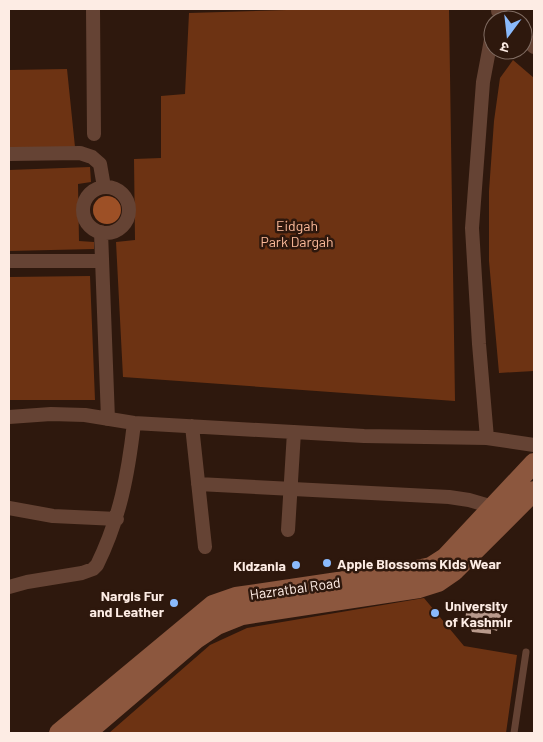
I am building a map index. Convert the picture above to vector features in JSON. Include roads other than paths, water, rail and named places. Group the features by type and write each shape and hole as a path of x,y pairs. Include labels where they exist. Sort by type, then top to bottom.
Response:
{"main road":[{"name":"Hazratbal Road","path":"59,733 213,605 236,597 412,572 431,567 445,558 534,463"},
{"name":"Hazratbal Road","path":"86,733 196,639 217,625 242,615 418,588 438,582 454,571 534,491"}],"street":[{"path":"93,9 94,134"},
{"path":"487,60 483,82 472,228 487,438"},
{"path":"9,154 85,154 100,164 104,187"},
{"path":"104,187 116,189 127,198 129,205 127,220 122,226 108,233 100,232 88,224 84,216 83,209 88,195 94,190 104,187"},
{"path":"100,232 108,419"},
{"path":"9,261 102,261"},
{"path":"9,417 51,414 85,415 134,423 364,436 487,438 534,445"},
{"path":"9,587 94,569 108,543 117,519 129,466 134,423"},
{"path":"192,426 205,547"},
{"path":"288,530 294,432"},
{"path":"198,484 449,497 469,500 493,507"},
{"path":"9,508 53,516 117,519"}],"lane":[{"path":"514,733 526,652"}],"place":[{"name":"Apple Blossoms Kids Wear","path":"327,563"},
{"name":"Kidzania","path":"296,565"},
{"name":"Nargis Fur and Leather","path":"174,603"},
{"name":"University of Kashmir","path":"435,613"}],"park label":[{"name":"Eidgah Park Dargah","path":"297,234"}]}
